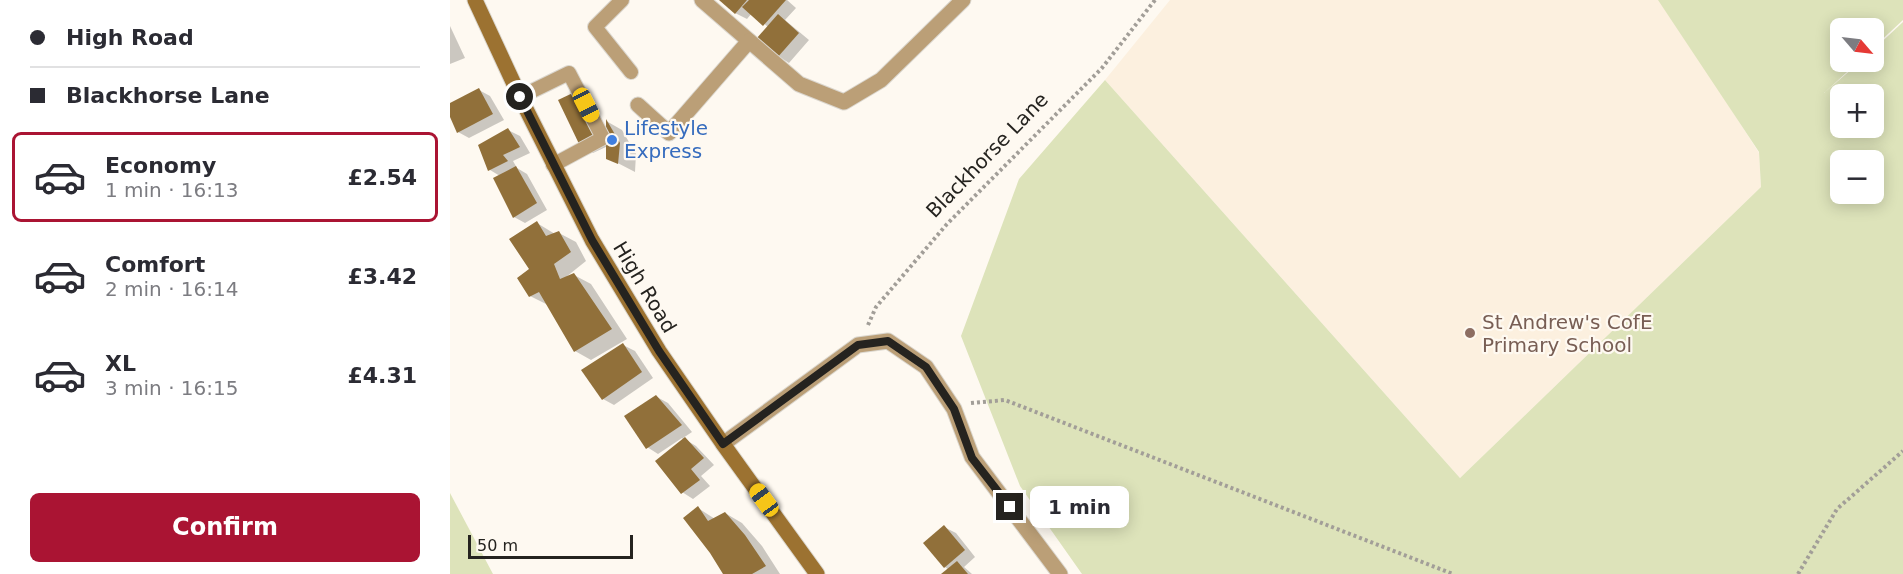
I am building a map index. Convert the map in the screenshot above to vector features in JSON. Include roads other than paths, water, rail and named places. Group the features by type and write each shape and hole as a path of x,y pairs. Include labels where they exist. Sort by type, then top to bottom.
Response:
{"main road":[{"name":"High Road","path":"475,0 553,165 592,240 640,321 723,444 817,574"}],"street":[{"path":"702,0 799,84 844,102 881,80 963,0"},
{"path":"638,105 669,133 749,41"},
{"path":"723,444 858,345 888,341 926,367 951,405 972,458 1060,574"}],"lane":[{"path":"622,0 595,27 631,72"},
{"path":"520,97 569,73 603,138 553,165"}],"place":[{"name":"Lifestyle Express","path":"612,140"},
{"name":"St Andrew's CofE Primary School","path":"1470,333"}]}
